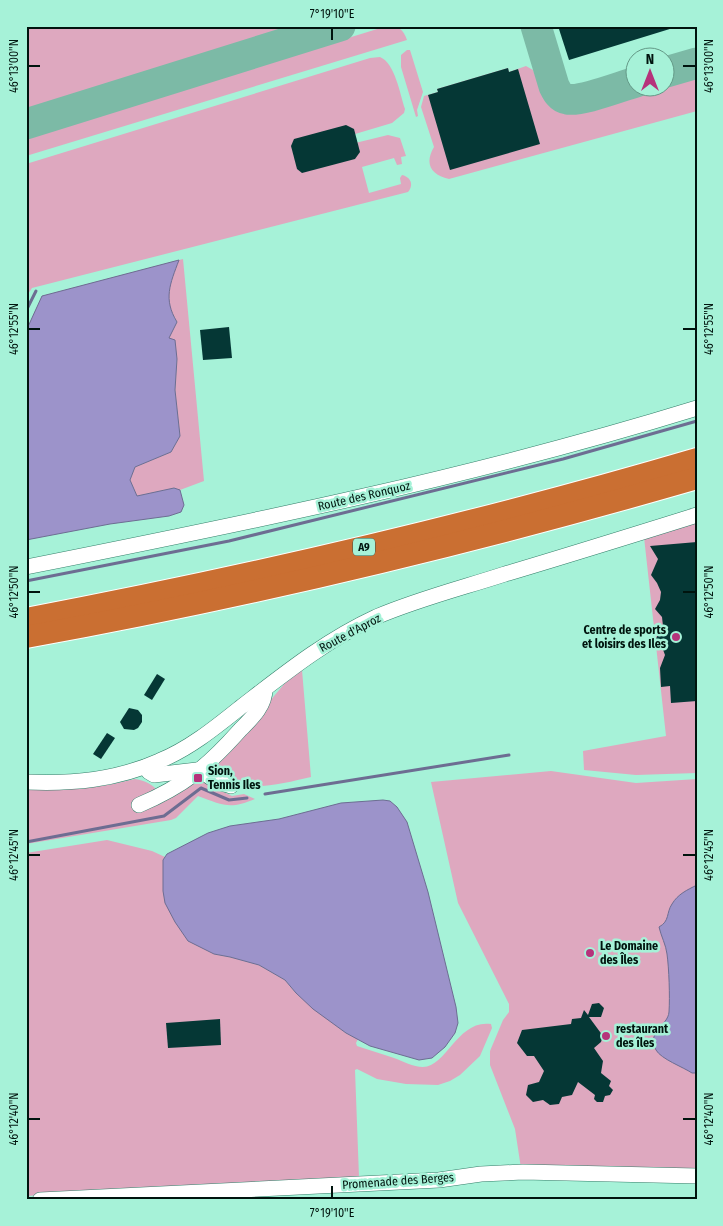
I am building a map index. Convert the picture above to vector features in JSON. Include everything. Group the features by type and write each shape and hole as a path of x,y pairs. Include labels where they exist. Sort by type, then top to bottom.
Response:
{"highway":[{"name":"A9","path":"26,619 192,586 326,556 540,503 697,459"},
{"name":"A9","path":"26,637 306,579 497,533 697,478"},
{"path":"166,625 189,615 306,579"}],"street":[{"name":"Route des Ronquoz","path":"26,567 306,510 545,452 697,408"},
{"name":"Route d'Aproz","path":"26,782 85,781 111,777 144,767 185,748 316,651 337,638 395,610 437,595 697,515"},
{"path":"139,805 165,794 201,770 255,715 263,703 265,689"},
{"path":"144,767 154,775 201,770 221,784 231,786"},
{"name":"Promenade des Berges","path":"40,1200 439,1180 481,1174 523,1172 697,1176"}],"shaded area":[{"path":"26,26 298,26 26,110"},
{"path":"387,26 400,29 407,40 26,156 26,137"},
{"path":"410,50 423,92 417,110 418,116 416,117 401,67 401,55"},
{"path":"380,57 385,60 393,72 405,109 404,113 392,123 345,137 347,145 388,135 400,138 406,156 401,157 402,164 397,165 394,158 362,167 369,193 401,184 400,178 402,175 411,182 408,192 32,288 26,297 26,164 370,58"},
{"path":"526,66 533,70 546,102 557,110 572,113 626,97 676,98 676,82 697,75 697,111 449,179 438,175 431,168 430,164 431,153 434,147 421,107 424,96 438,92 437,89 508,68 509,72"},
{"path":"183,259 204,481 180,490 174,488 137,496 130,480 135,467 171,452 180,436 175,390 177,359 168,338 177,322 171,312 26,331 42,296"},
{"path":"179,260 169,291 170,306 177,322 169,338 175,340 177,359 175,390 180,436 171,452 135,467 130,480 137,496 174,488 180,490 184,505 181,512 169,516 110,524 26,540 26,331 42,296"},
{"name":"Centre de sports et loisirs des Iles","path":"697,521 697,773 636,775 584,770 583,751 666,736 644,537"},
{"path":"302,670 311,777 276,784 250,786 241,785 232,773 216,772 216,765 225,754 285,683"},
{"name":"Le Domaine des Îles","path":"551,771 636,783 697,779 697,1182 522,1175 515,1129 490,1065 490,1051 503,1020 509,1012 509,1004 458,903 431,782"},
{"path":"135,779 149,783 159,793 199,780 232,796 244,794 255,799 239,804 226,805 198,796 176,818 171,820 26,844 26,788 54,790 81,788"},
{"path":"390,801 397,807 407,822 428,892 456,1007 458,1023 455,1033 445,1047 432,1058 419,1060 370,1046 346,1033 313,1009 285,980 259,965 214,954 188,941 165,903 163,860 167,854 208,833 230,826 279,819 341,803"},
{"path":"107,840 152,851 165,857 163,860 214,954 259,965 285,980 296,993 346,1033 358,1039 357,1046 423,1067 431,1065 439,1059 470,1028 480,1024 491,1024 492,1028 480,1056 460,1075 438,1085 406,1084 377,1079 357,1069 355,1070 359,1177 26,1196 26,853"},
{"path":"697,885 697,1073 692,1073 667,1060 659,1053 656,1050 654,1038 655,1033 668,1017 669,1012 668,960 659,927 665,922 674,901"}],"building":[{"path":"558,26 672,26 673,28 569,60"},
{"path":"508,68 509,72 518,69 540,144 450,170 428,95 438,92 437,89"},
{"path":"346,125 354,129 360,152 355,159 302,173 297,169 291,146 294,139"},
{"path":"229,327 232,358 203,360 200,330"},
{"path":"697,542 697,701 671,703 670,686 661,687 660,668 665,655 662,647 655,640 663,626 662,617 655,609 660,600 661,592 651,575 658,559 650,546"},
{"path":"157,674 165,679 152,700 144,695"},
{"path":"129,708 138,710 142,715 142,722 134,730 124,729 120,722"},
{"path":"107,733 115,738 101,759 93,754"},
{"path":"599,1003 604,1008 601,1017 589,1017 603,1036 601,1042 594,1048 603,1061 601,1073 611,1081 609,1086 613,1090 610,1095 605,1096 603,1102 597,1102 594,1099 595,1095 578,1082 572,1095 562,1097 559,1104 550,1105 543,1100 533,1102 526,1095 528,1085 539,1082 544,1071 534,1056 527,1056 517,1043 522,1030 571,1024 572,1019 581,1018 584,1010 588,1015 592,1004"},
{"path":"220,1019 221,1045 168,1048 166,1023"}],"waterway":[{"path":"26,311 36,291"},
{"path":"26,581 229,541 563,459 697,421"},
{"path":"265,794 509,755"},
{"path":"26,842 164,816 201,788 229,800 247,798"}],"taxiway":[{"path":"26,124 340,26"},
{"path":"536,26 554,86 562,97 567,99 582,98 626,85"},
{"path":"676,69 697,63"}],"place":[{"name":"Centre de sports et loisirs des Iles","path":"676,637"},
{"name":"Sion, Tennis Iles","path":"198,778"},
{"name":"Le Domaine des Îles","path":"590,953"},
{"name":"restaurant des îles","path":"606,1036"}]}
